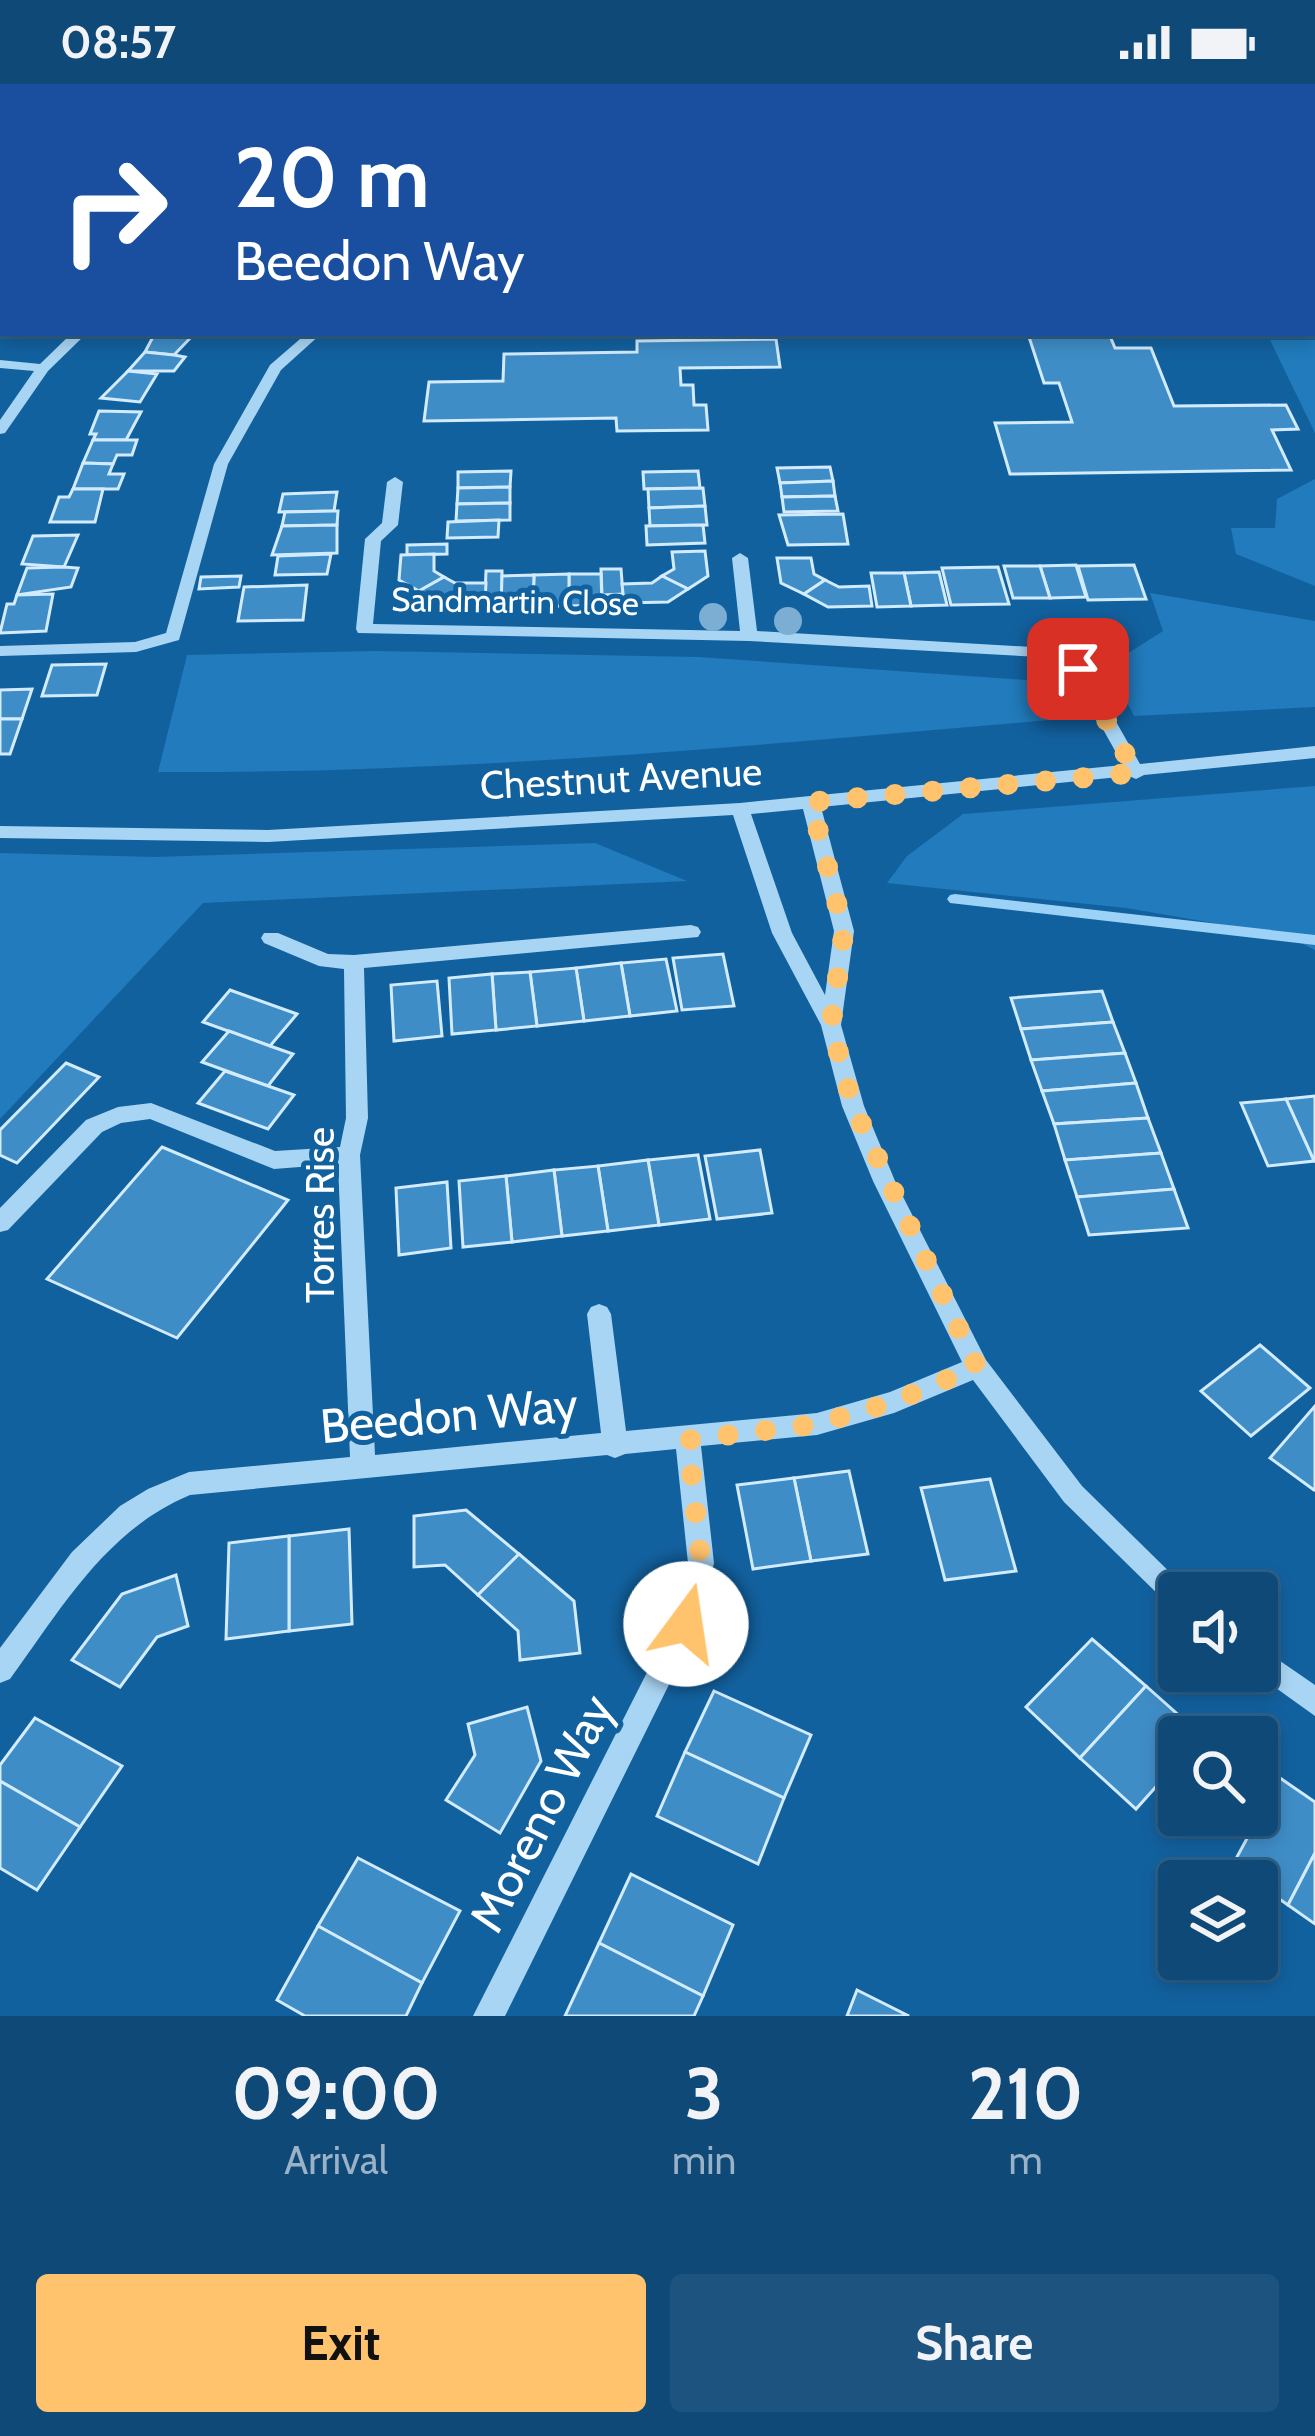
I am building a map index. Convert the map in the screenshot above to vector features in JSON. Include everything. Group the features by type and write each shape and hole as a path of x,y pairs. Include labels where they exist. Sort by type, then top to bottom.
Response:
{"street":[{"path":"0,430 44,368 77,336"},
{"path":"0,651 136,647 173,636 220,464 275,368 312,336"},
{"path":"0,364 44,368"},
{"name":"Sandmartin Close","path":"394,482 390,525 373,539 364,628 749,635 1042,652 1078,669 1136,773"},
{"path":"740,558 749,635"},
{"name":"Chestnut Avenue","path":"0,832 268,836 740,809 1315,752"},
{"path":"811,802 844,931 831,1025"},
{"path":"740,809 782,933 831,1025 853,1106 884,1180 977,1367 1073,1494 1158,1577"},
{"path":"271,938 326,961 353,962 691,932"},
{"name":"Torres Rise","path":"353,962 356,1118 350,1155 363,1467"},
{"path":"0,1223 94,1126 118,1115 151,1111 274,1160 350,1155"},
{"path":"599,1314 615,1447"},
{"name":"Beedon Way","path":"0,1670 112,1524 161,1492 189,1484 615,1447 817,1424 893,1402 977,1367"},
{"name":"Moreno Way","path":"489,2016 686,1624 701,1563 688,1440"},
{"path":"1278,1674 1315,1702"}],"shaded area":[{"path":"1270,340 1315,340 1315,433"},
{"path":"1315,479 1315,586 1236,554 1231,528 1275,528 1277,499"},
{"path":"1150,593 1315,621 1315,707 1134,716 1108,666 1163,631"},
{"path":"376,651 699,657 1026,680 1073,718 502,763 158,772 187,655"},
{"path":"1315,786 1315,950 1284,935 1126,908 887,883 907,856 963,814"},
{"path":"595,843 687,881 203,903 0,1119 0,853 155,857"}],"building":[{"path":"153,336 192,336 174,355 145,352"},
{"path":"1110,336 1115,348 1151,348 1174,406 1286,405 1298,429 1272,430 1291,470 1010,474 995,423 1072,422 1059,383 1044,383 1029,337"},
{"path":"776,339 780,367 680,368 681,385 693,385 694,405 706,405 708,430 617,431 616,418 424,421 429,382 503,381 504,354 637,352 637,341"},
{"path":"145,352 185,357 174,371 128,371"},
{"path":"128,371 157,374 140,402 101,398"},
{"path":"99,411 141,412 126,440 93,440 96,434 90,434"},
{"path":"93,440 137,440 132,455 117,455 113,464 83,463"},
{"path":"83,463 113,464 109,474 124,474 118,489 73,489"},
{"path":"830,467 833,481 780,483 777,468"},
{"path":"511,471 510,487 458,488 458,472"},
{"path":"698,471 700,488 644,489 643,472"},
{"path":"833,481 835,496 782,497 780,483"},
{"path":"510,487 510,503 457,504 458,488"},
{"path":"703,488 705,506 649,508 648,489"},
{"path":"73,489 103,489 95,522 50,522 59,497 69,497"},
{"path":"337,492 334,511 279,512 283,494"},
{"path":"835,496 838,511 784,512 782,497"},
{"path":"510,503 510,520 456,521 457,504"},
{"path":"705,506 707,525 650,526 649,508"},
{"path":"338,511 337,525 282,526 285,512"},
{"path":"843,514 848,544 788,545 779,515"},
{"path":"499,520 498,537 447,538 448,522"},
{"path":"337,525 337,553 272,555 282,526"},
{"path":"703,525 705,543 647,545 646,526"},
{"path":"78,535 64,567 22,564 33,536"},
{"path":"447,544 447,554 407,555 407,545"},
{"path":"705,551 708,576 688,589 662,576 674,569 672,552"},
{"path":"331,554 327,574 275,575 278,556"},
{"path":"434,554 434,571 444,577 419,591 399,580 401,555"},
{"path":"777,558 811,558 814,574 825,580 804,594 781,583"},
{"path":"1076,565 1086,597 1050,598 1040,566"},
{"path":"1134,565 1146,599 1088,600 1078,566"},
{"path":"1004,566 1040,566 1050,598 1013,598"},
{"path":"998,567 1009,604 951,605 942,568"},
{"path":"27,568 78,568 71,587 17,595"},
{"path":"601,569 621,569 623,594 602,595"},
{"path":"486,571 502,571 502,595 485,596"},
{"path":"939,572 947,605 911,606 904,573"},
{"path":"871,573 904,573 911,606 877,607"},
{"path":"569,574 601,574 602,605 569,606"},
{"path":"569,574 569,606 533,606 534,575"},
{"path":"534,575 533,606 501,607 502,576"},
{"path":"241,576 239,587 199,589 201,577"},
{"path":"662,576 688,589 668,602 624,603 622,584 652,583"},
{"path":"444,577 455,583 486,583 485,602 440,603 419,591"},
{"path":"825,580 839,587 869,586 872,606 828,607 804,594"},
{"path":"307,585 303,620 238,621 244,587"},
{"path":"53,594 46,631 0,633 7,604 14,604 17,595"},
{"path":"106,664 97,695 42,696 52,665"},
{"path":"32,689 22,719 0,719 0,690"},
{"path":"0,719 22,719 10,754 0,754"},
{"path":"723,954 734,1006 682,1010 673,958"},
{"path":"666,959 677,1011 630,1016 621,963"},
{"path":"621,963 630,1016 584,1021 576,968"},
{"path":"576,968 584,1021 537,1026 530,972"},
{"path":"530,972 537,1026 496,1030 492,974"},
{"path":"492,974 496,1030 452,1034 449,978"},
{"path":"437,981 442,1036 394,1041 391,985"},
{"path":"230,990 297,1014 270,1046 203,1022"},
{"path":"1102,991 1113,1022 1021,1029 1011,998"},
{"path":"1113,1022 1125,1053 1031,1060 1021,1029"},
{"path":"229,1031 293,1054 268,1086 202,1062"},
{"path":"1125,1053 1136,1083 1042,1091 1031,1060"},
{"path":"66,1063 99,1077 17,1163 0,1155 0,1130"},
{"path":"225,1071 294,1095 268,1129 198,1103"},
{"path":"1136,1083 1148,1118 1054,1124 1042,1091"},
{"path":"1315,1096 1315,1161 1314,1161 1286,1099"},
{"path":"1286,1099 1314,1161 1268,1166 1241,1103"},
{"path":"1148,1118 1161,1153 1065,1160 1054,1124"},
{"path":"162,1147 288,1200 177,1338 47,1279"},
{"path":"760,1150 772,1213 717,1219 705,1156"},
{"path":"1161,1153 1174,1189 1077,1197 1065,1160"},
{"path":"698,1155 710,1219 659,1225 648,1160"},
{"path":"648,1160 659,1225 608,1231 598,1166"},
{"path":"598,1166 608,1231 562,1236 554,1170"},
{"path":"554,1170 562,1236 512,1242 506,1176"},
{"path":"506,1176 512,1242 463,1247 459,1181"},
{"path":"447,1182 451,1248 399,1255 396,1188"},
{"path":"1174,1189 1188,1228 1089,1235 1077,1197"},
{"path":"1260,1345 1310,1388 1251,1436 1201,1391"},
{"path":"1315,1406 1315,1489 1314,1490 1270,1458"},
{"path":"849,1471 868,1554 811,1561 794,1478"},
{"path":"794,1478 811,1561 753,1569 737,1485"},
{"path":"990,1479 1016,1571 945,1580 921,1488"},
{"path":"466,1510 519,1554 478,1595 445,1565 414,1567 414,1516"},
{"path":"349,1529 352,1624 289,1631 289,1536"},
{"path":"289,1536 289,1631 226,1639 229,1543"},
{"path":"519,1554 574,1601 580,1653 520,1660 518,1631 478,1595"},
{"path":"176,1575 188,1626 157,1637 120,1687 72,1660 122,1594"},
{"path":"1092,1639 1146,1686 1080,1758 1026,1707"},
{"path":"1146,1686 1180,1716 1158,1716 1158,1784 1136,1809 1080,1758"},
{"path":"714,1691 811,1735 784,1798 685,1752"},
{"path":"527,1707 541,1761 500,1833 446,1800 475,1755 468,1724"},
{"path":"35,1718 122,1766 80,1827 0,1781 0,1765"},
{"path":"685,1752 784,1798 758,1864 657,1816"},
{"path":"1280,1778 1315,1802 1315,1853 1288,1905 1278,1898 1278,1860 1235,1860 1248,1836 1278,1836"},
{"path":"0,1781 80,1827 37,1890 0,1868"},
{"path":"1315,1853 1315,1924 1288,1905"},
{"path":"358,1858 460,1911 422,1983 318,1926"},
{"path":"631,1874 733,1925 703,1996 599,1943"},
{"path":"318,1926 422,1983 406,2016 305,2016 277,2000"},
{"path":"599,1943 703,1996 694,2016 565,2016"},
{"path":"857,1990 909,2016 847,2016"}],"waterway":[{"path":"955,899 1315,940"}],"route":[{"path":"686,1624 701,1563 688,1440 817,1424 893,1402 977,1367 884,1180 853,1106 831,1025 844,931 811,802 1136,773 1078,669"}]}
